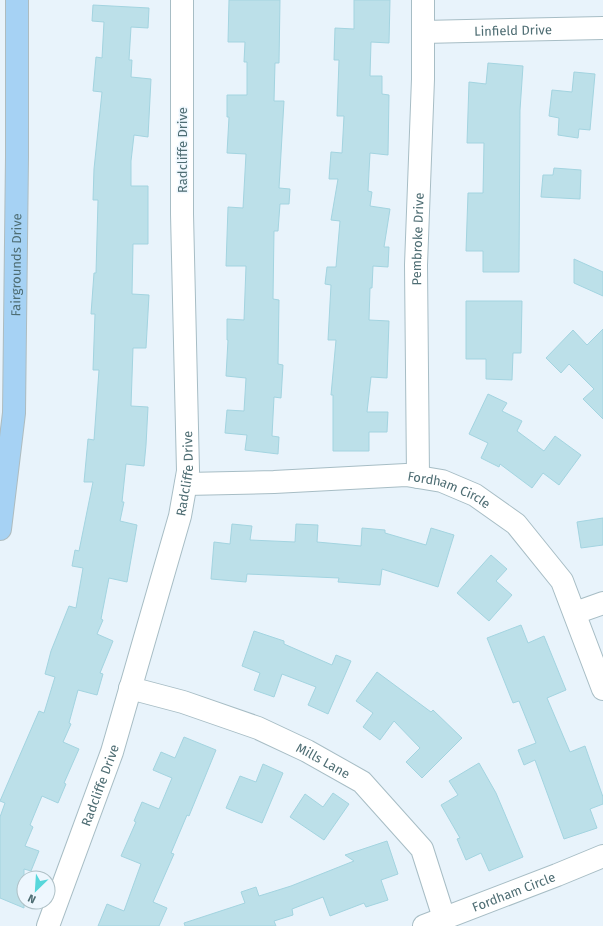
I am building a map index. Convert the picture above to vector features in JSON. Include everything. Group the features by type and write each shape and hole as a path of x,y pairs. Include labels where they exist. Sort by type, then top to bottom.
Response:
{"main road":[{"name":"Fairgrounds Drive","path":"0,529 14,413 17,157 16,0"}],"street":[{"name":"Radcliffe Drive","path":"48,926 112,752 180,516 186,484 188,470 182,214 182,0"},
{"name":"Pembroke Drive","path":"418,477 416,265 423,79 423,0"},
{"name":"Linfield Drive","path":"423,32 603,28"},
{"name":"Fordham Circle","path":"186,484 274,482 406,474 442,481 475,496 516,524 562,581 603,689"},
{"path":"575,613 603,603"},
{"name":"Mills Lane","path":"130,688 184,702 258,728 307,751 362,782 422,849 444,918"},
{"name":"Fordham Circle","path":"424,926 603,856"}],"building":[{"path":"229,0 280,0 279,63 275,63 274,101 284,101 279,188 290,189 289,204 280,204 278,231 274,231 273,299 279,300 278,364 283,365 281,398 274,397 272,436 279,437 278,454 245,450 247,435 225,433 227,410 244,411 246,378 226,376 228,340 227,319 244,320 246,266 226,266 228,207 243,208 246,154 227,153 229,117 227,117 227,95 247,95 247,62 244,62 245,42 228,42"},
{"path":"354,0 390,0 389,43 371,42 370,76 382,76 382,94 389,95 388,155 370,153 368,191 372,192 370,206 390,209 384,247 389,247 388,267 373,266 372,288 370,288 369,320 389,321 387,378 371,377 367,412 388,412 387,432 369,432 369,451 333,451 333,395 331,395 336,340 328,340 331,285 325,284 327,267 336,267 340,221 331,220 338,179 329,179 331,152 342,153 344,116 337,116 339,60 334,60 335,28 354,29"},
{"path":"93,5 149,8 148,28 131,27 129,60 132,60 131,77 151,79 148,137 134,135 131,161 131,186 148,186 148,244 133,244 132,294 149,295 146,348 133,348 131,406 148,407 146,445 144,466 126,464 122,502 124,502 120,521 137,525 127,582 109,578 101,619 103,620 97,634 113,641 100,673 103,674 97,695 78,690 69,723 71,724 63,742 79,749 64,783 66,784 58,803 42,796 30,825 33,827 25,846 39,851 31,870 16,870 16,905 0,898 0,817 5,803 0,801 39,711 44,713 55,677 45,674 51,651 69,606 76,608 83,568 72,566 75,550 79,551 93,482 84,482 88,439 94,440 99,370 93,370 95,314 91,314 94,273 96,273 98,200 93,200 94,169 102,92 93,91 96,57 102,58 104,22 92,21"},
{"path":"488,63 523,66 520,110 519,272 483,272 483,251 466,251 468,193 483,193 484,143 467,143 469,82 486,84"},
{"path":"574,72 595,74 590,130 579,129 578,138 558,135 559,118 549,116 552,90 572,92"},
{"path":"554,168 581,170 580,199 541,197 543,175 553,175"},
{"path":"574,259 603,272 603,296 574,283"},
{"path":"466,301 522,301 521,353 513,353 512,380 486,379 486,359 466,359"},
{"path":"603,329 603,419 583,399 594,389 569,364 561,373 546,358 573,330 587,345"},
{"path":"488,394 507,403 502,411 522,421 517,431 544,451 555,436 581,455 559,485 543,473 532,488 500,464 499,467 481,458 488,443 469,434"},
{"path":"603,518 603,545 581,548 577,522"},
{"path":"232,524 252,526 250,540 295,542 296,524 318,525 317,542 361,546 362,528 385,530 385,533 426,545 431,528 454,535 438,587 382,569 380,585 338,582 339,578 247,574 246,582 211,579 214,542 230,544"},
{"path":"491,555 507,569 496,581 512,595 489,621 457,593"},
{"path":"521,625 528,643 544,636 566,690 547,698 570,752 585,746 603,797 603,804 590,809 597,828 564,839 535,760 524,765 518,750 536,743 519,701 513,703 487,638"},
{"path":"254,631 284,641 284,644 332,665 336,655 351,661 328,714 308,705 316,687 282,674 274,697 254,690 260,673 242,666"},
{"path":"377,672 431,712 433,710 462,738 422,778 406,762 420,748 394,721 380,740 363,727 373,713 356,701"},
{"path":"184,737 216,750 189,816 187,815 171,853 174,854 153,902 167,908 159,926 98,926 107,904 124,911 141,864 121,856 136,822 134,821 142,802 159,809 172,778 153,770 161,752 175,758"},
{"path":"479,763 496,793 523,857 489,871 481,853 466,860 457,839 460,838 441,805 458,795 449,781"},
{"path":"263,764 283,773 262,823 226,808 240,776 256,782"},
{"path":"333,793 349,804 324,840 290,817 305,794 323,807"},
{"path":"387,841 398,874 381,880 388,900 366,907 364,903 330,916 323,897 292,909 293,915 274,921 276,926 185,926 184,923 245,903 241,892 256,887 259,896 291,886 354,861 345,855"}]}
